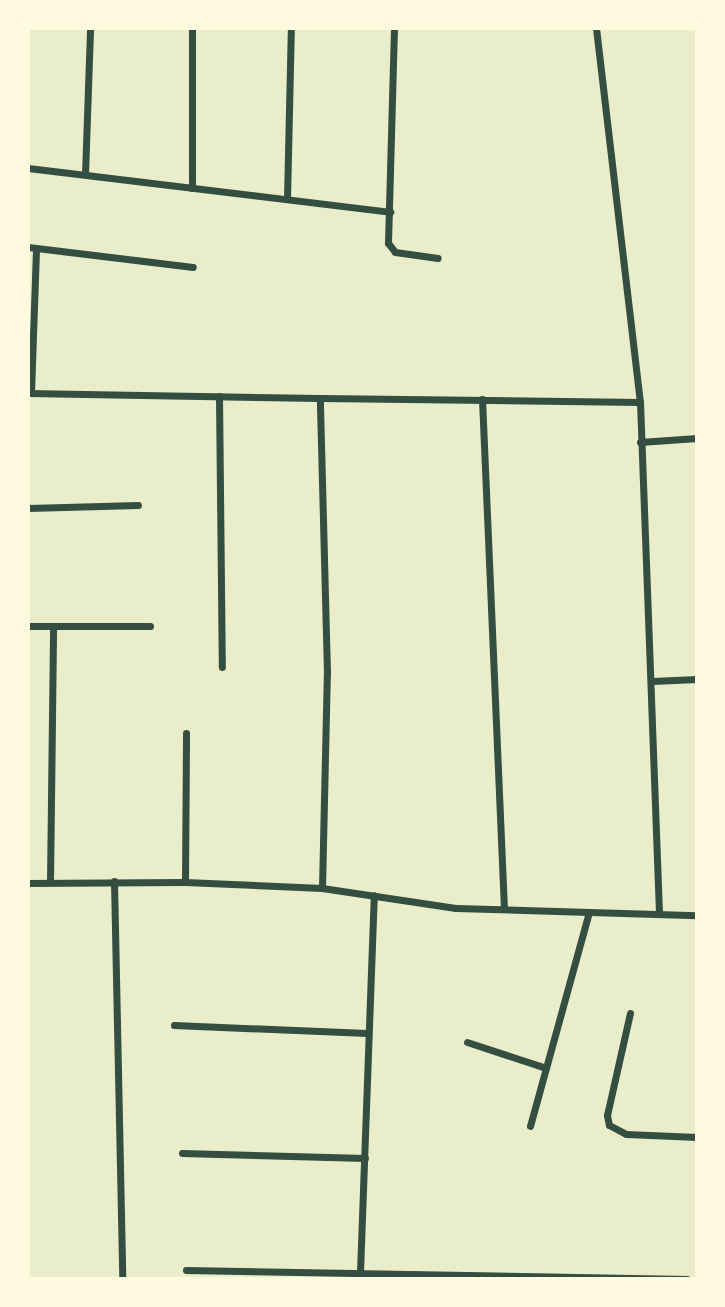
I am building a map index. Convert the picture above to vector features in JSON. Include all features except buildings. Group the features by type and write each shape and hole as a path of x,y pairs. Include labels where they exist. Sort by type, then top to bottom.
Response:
{"street":[{"path":"85,174 90,28"},
{"path":"192,28 192,188"},
{"path":"287,199 291,28"},
{"path":"394,28 390,250 438,258"},
{"path":"596,28 640,402 659,914"},
{"path":"28,167 390,212"},
{"path":"193,267 32,247 30,393 640,402"},
{"path":"219,396 222,667"},
{"path":"320,398 327,673 322,888"},
{"path":"482,399 504,908"},
{"path":"640,442 697,439"},
{"path":"28,508 138,505"},
{"path":"28,626 150,626"},
{"path":"50,882 53,626"},
{"path":"652,681 697,679"},
{"path":"185,882 187,733"},
{"path":"114,881 122,1279"},
{"path":"28,883 185,882 322,888 418,904 697,915"},
{"path":"360,1272 374,895"},
{"path":"530,1126 589,912"},
{"path":"630,1013 607,1115 610,1125 626,1134 697,1137"},
{"path":"174,1024 368,1033"},
{"path":"467,1042 547,1068"},
{"path":"182,1153 365,1158"},
{"path":"186,1270 687,1279"}]}
